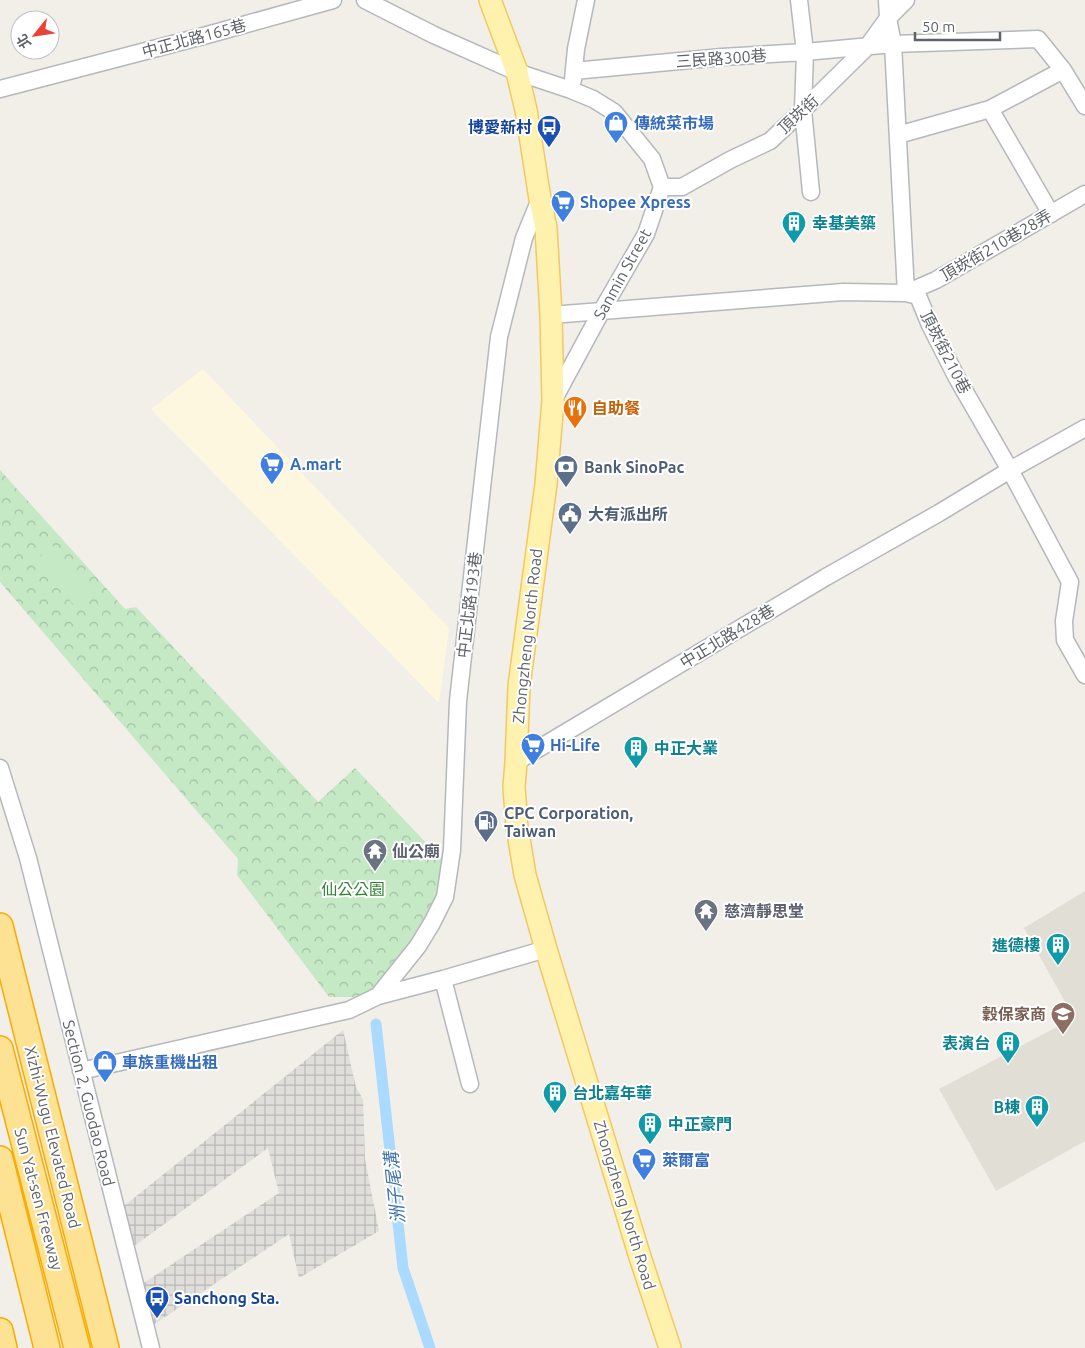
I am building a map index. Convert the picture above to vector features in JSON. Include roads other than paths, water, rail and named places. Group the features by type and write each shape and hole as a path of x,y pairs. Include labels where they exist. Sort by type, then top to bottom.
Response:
{"highway":[{"name":"Xizhi-Wugu Elevated Road","path":"0,926 106,1348"},
{"name":"Sun Yat-sen Freeway","path":"0,1050 77,1348"},
{"name":"Sun Yat-sen Freeway","path":"0,1159 47,1348"},
{"path":"0,1330 4,1348"}],"main road":[{"name":"Zhongzheng North Road","path":"490,0 517,72 526,110 546,228 551,316 552,401 546,484 519,686 514,787 517,828 525,875 546,949 640,1257 670,1348"}],"street":[{"name":"中正北路165巷","path":"0,89 333,0"},
{"path":"365,0 434,35 517,72 593,99 614,112 652,159 662,187"},
{"path":"571,90 576,49 586,0"},
{"path":"799,0 805,52 803,110 811,192"},
{"path":"551,316 843,292 906,293 894,44 888,18 887,0"},
{"name":"頂崁街","path":"662,187 682,187 730,160 770,141 867,47 888,18 906,0"},
{"name":"三民路300巷","path":"574,71 722,57 894,44 1038,39 1063,70"},
{"path":"898,135 990,109 1063,70 1085,106"},
{"path":"990,109 1050,214"},
{"name":"Sanmin Street","path":"552,401 646,234 662,187"},
{"name":"頂崁街210巷28弄","path":"906,293 936,280 1085,194"},
{"name":"中正北路193巷","path":"378,996 418,946 445,897 452,850 458,701 499,337 524,238 540,199"},
{"name":"頂崁街210巷","path":"906,293 918,296 930,325 958,378 1070,582 1064,621 1065,640 1085,675"},
{"name":"中正北路428巷","path":"516,762 826,577 1085,428"},
{"name":"Section 2, Guodao Road","path":"0,768 28,858 151,1348"},
{"path":"81,1071 349,1010 378,996 546,949"},
{"path":"443,979 470,1084"}],"waterway":[{"name":"洲子尾溝","path":"376,1024 403,1268 430,1348"}],"place":[{"name":"傳統菜市場","path":"616,144"},
{"name":"博愛新村","path":"549,148"},
{"name":"Shopee Xpress","path":"563,223"},
{"name":"幸基美築","path":"794,244"},
{"name":"自助餐","path":"575,429"},
{"name":"A.mart","path":"272,485"},
{"name":"Bank SinoPac","path":"566,488"},
{"name":"大有派出所","path":"570,535"},
{"name":"Hi-Life","path":"533,766"},
{"name":"中正大業","path":"636,769"},
{"name":"CPC Corporation, Taiwan","path":"486,843"},
{"name":"仙公廟","path":"375,872"},
{"name":"慈濟靜思堂","path":"706,932"},
{"name":"進德樓","path":"1058,966"},
{"name":"穀保家商","path":"1063,1035"},
{"name":"表演台","path":"1008,1064"},
{"name":"車族重機出租","path":"105,1083"},
{"name":"台北嘉年華","path":"555,1114"},
{"name":"B棟","path":"1037,1128"},
{"name":"中正豪門","path":"650,1145"},
{"name":"萊爾富","path":"644,1181"},
{"name":"Sanchong Sta.","path":"157,1319"}],"park label":[{"name":"仙公公園","path":"353,889"}]}
